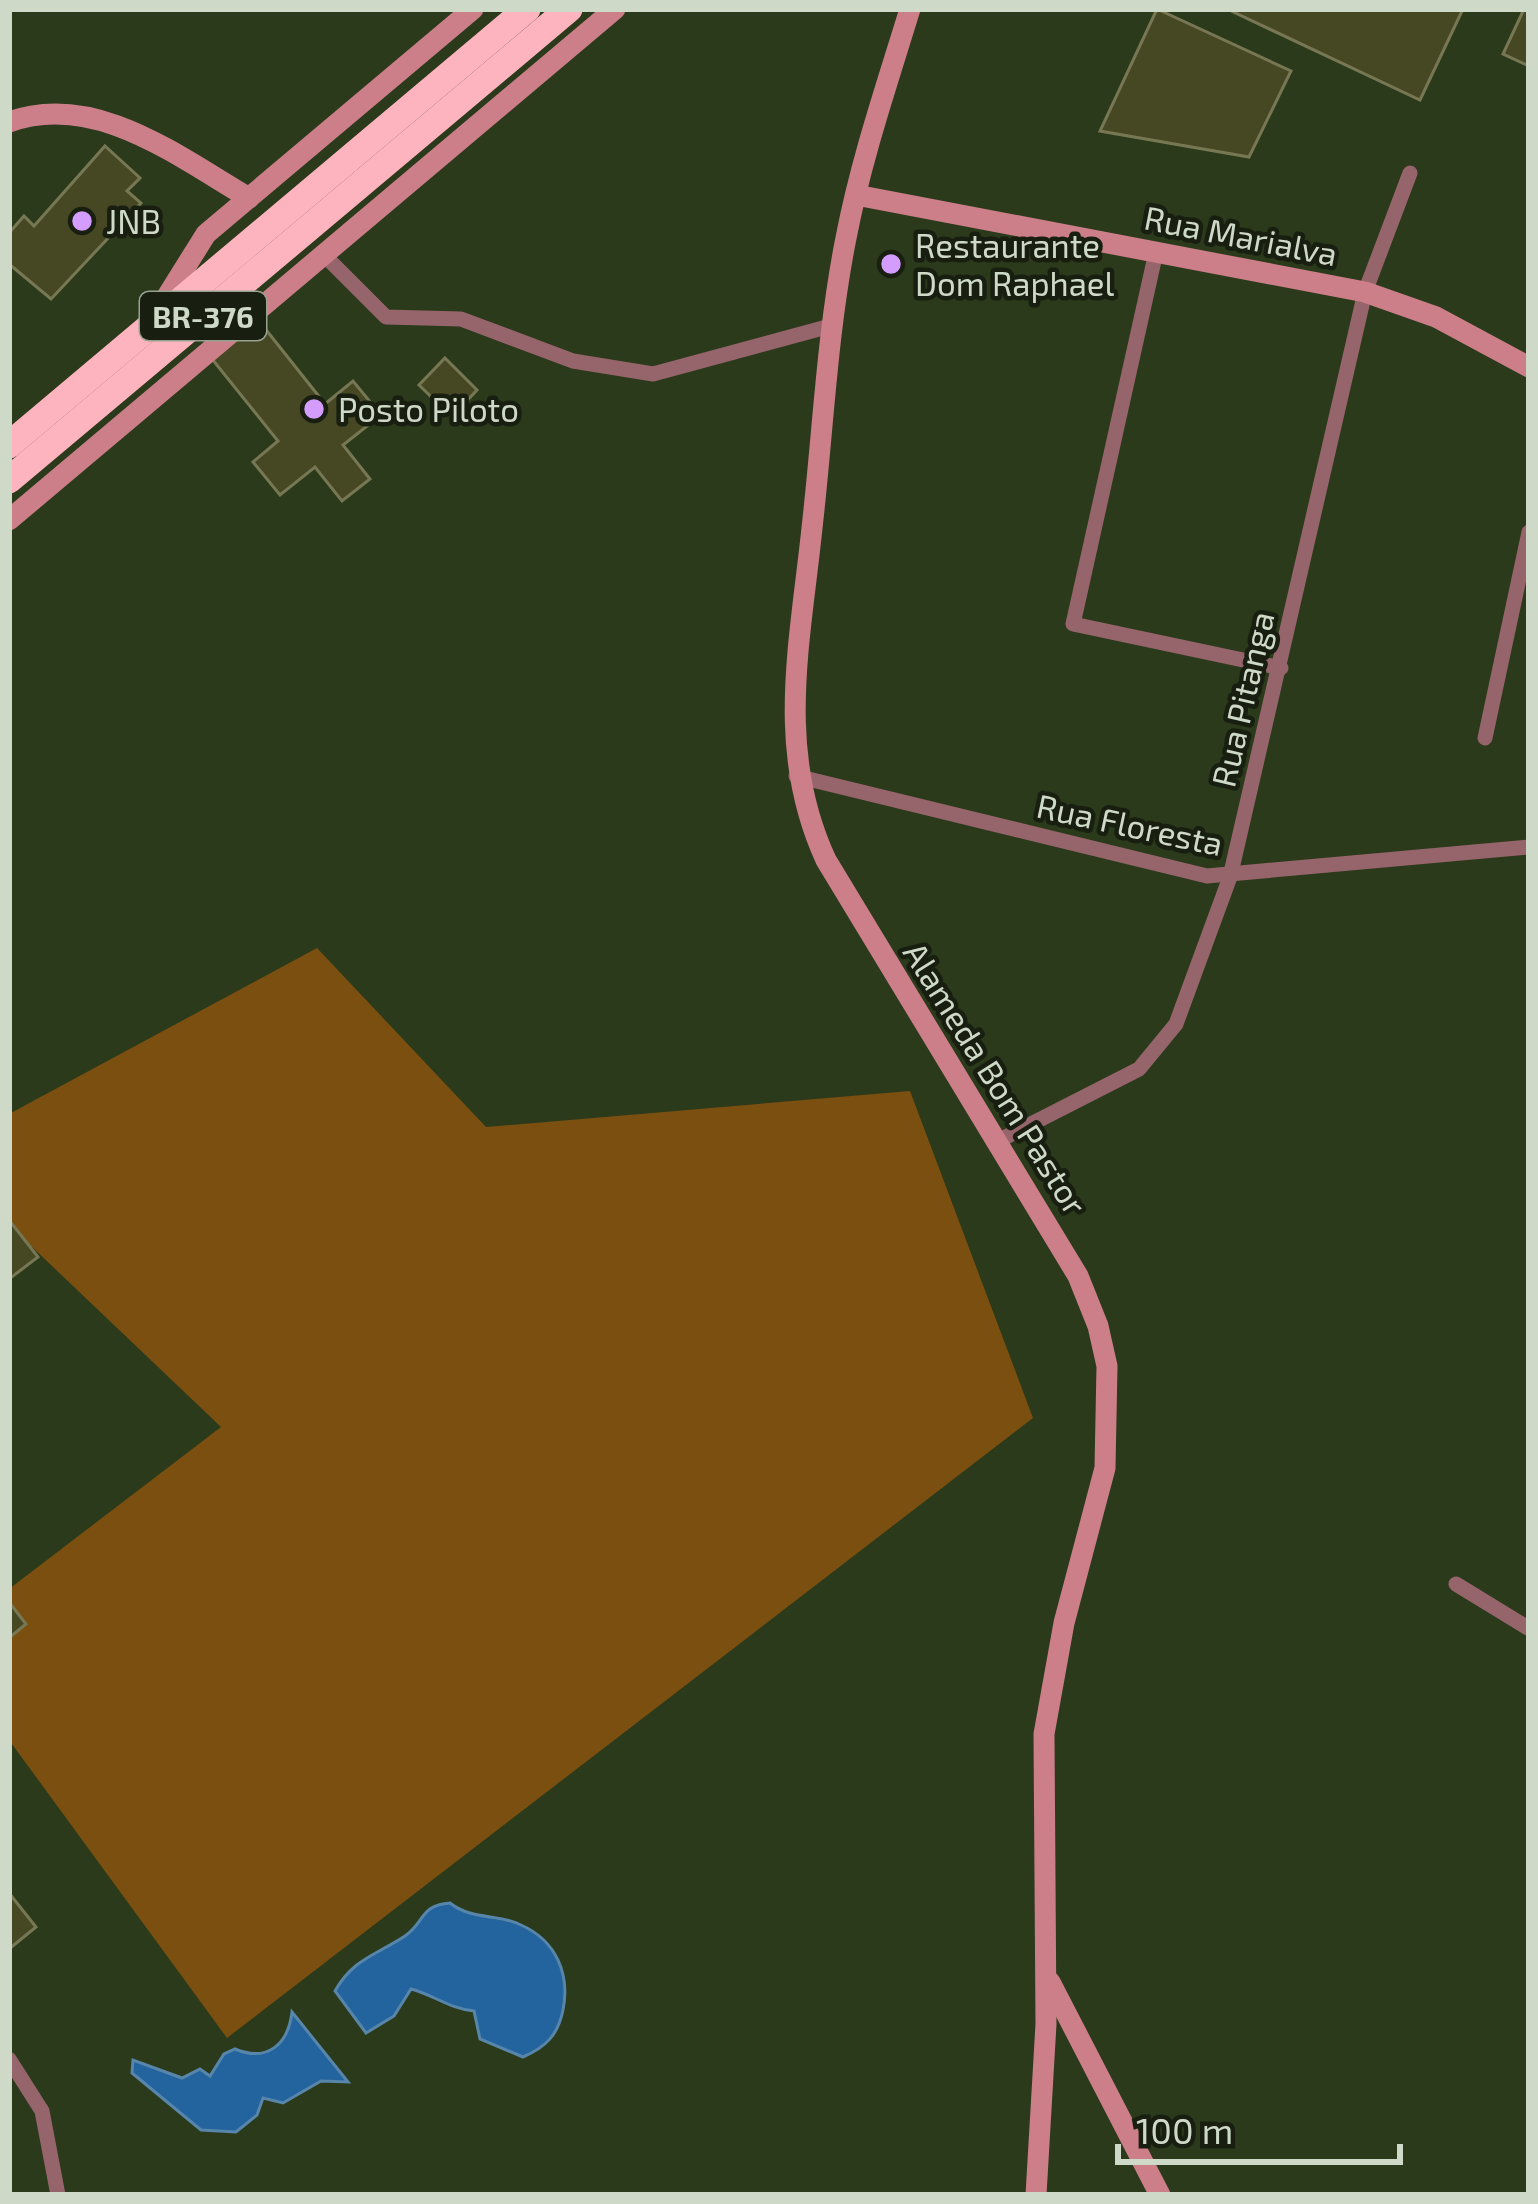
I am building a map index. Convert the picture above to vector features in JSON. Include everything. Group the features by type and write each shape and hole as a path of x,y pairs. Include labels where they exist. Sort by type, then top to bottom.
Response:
{"highway":[{"name":"BR-376","path":"9,480 400,134 527,9"},
{"name":"BR-376","path":"9,446 146,330 569,9"}],"main road":[{"name":"BR-376","path":"146,330 206,235 473,9"},
{"name":"BR-376","path":"9,520 615,9"},
{"name":"Alameda Bom Pastor","path":"910,9 856,195 834,325 797,673 796,776 826,860 1089,1301 1103,1342 1109,1401 1105,1468 1064,1623 1044,1734 1047,1975 1036,2195"},
{"path":"9,122 56,112 114,124 249,198"},
{"name":"Rua Marialva","path":"856,195 1366,292 1436,317 1529,367"},
{"path":"1047,1975 1160,2195"}],"street":[{"name":"Rua Pitanga","path":"996,1142 1139,1069 1176,1024 1230,877 1366,292 1410,172"},
{"path":"1156,252 1073,624 1281,668"},
{"path":"322,253 386,317 460,319 602,368 673,370 834,325"},
{"path":"1485,738 1529,532"},
{"name":"Rua Floresta","path":"796,776 1188,873 1230,877 1529,847"},
{"path":"1456,1584 1528,1628"},
{"path":"9,2060 42,2111 58,2195"}],"shaded area":[{"path":"317,948 486,1127 910,1091 1033,1418 227,2038 9,1740 9,1589 221,1427 9,1225 9,1114"}],"water":[{"path":"450,1903 521,1925 544,1940 558,1960 565,1997 561,2019 550,2039 531,2053 523,2057 480,2039 474,2011 411,1989 394,2016 366,2033 335,1991 357,1965 405,1936 428,1911"},
{"path":"292,2012 348,2082 321,2081 283,2103 263,2098 257,2115 236,2132 201,2130 132,2073 133,2060 182,2078 200,2069 210,2076 224,2054 235,2049 256,2053 274,2048 286,2034"}],"building":[{"path":"1157,9 1291,71 1249,157 1100,131"},
{"path":"1227,9 1463,9 1420,100"},
{"path":"1524,9 1529,9 1529,66 1503,54"},
{"name":"JNB","path":"105,146 140,178 127,191 141,203 51,299 9,264 9,233 24,216 34,226"},
{"name":"Posto Piloto","path":"259,321 325,404 353,381 381,415 343,445 370,479 342,501 315,467 280,495 253,462 278,441 212,359"},
{"path":"445,358 477,390 452,417 419,385"},
{"path":"9,1220 38,1257 9,1279"},
{"path":"9,1602 26,1624 9,1638"},
{"path":"9,1893 36,1927 9,1949"}],"place":[{"name":"JNB","path":"82,221"},
{"name":"Restaurante Dom Raphael","path":"891,264"},
{"name":"Posto Piloto","path":"314,409"}]}
